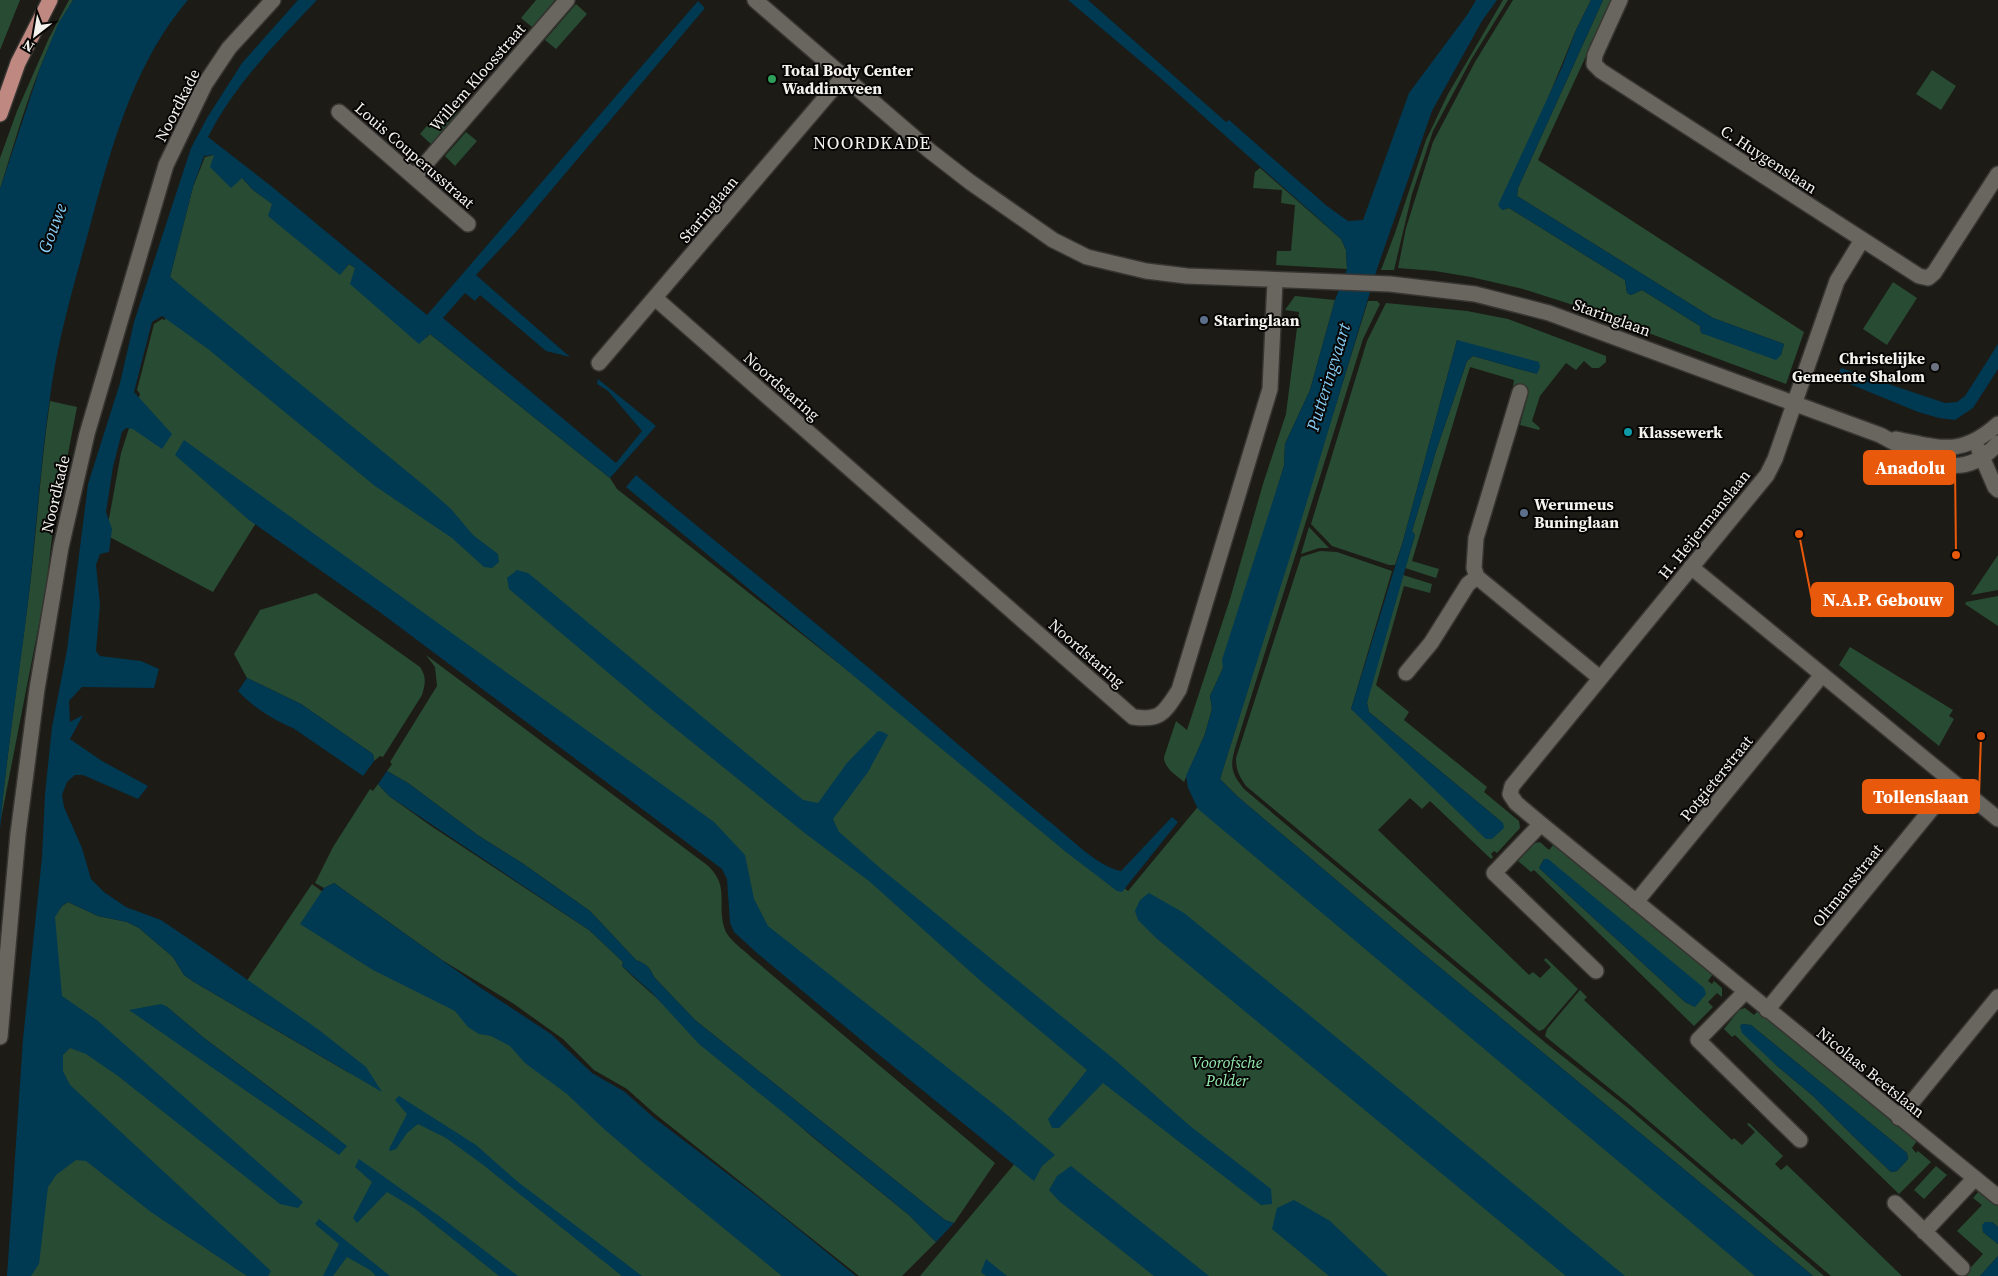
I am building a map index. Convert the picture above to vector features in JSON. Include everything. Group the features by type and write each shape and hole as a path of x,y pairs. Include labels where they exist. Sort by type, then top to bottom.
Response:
{"main road":[{"path":"0,114 18,63 50,0"}],"street":[{"name":"Noordkade","path":"0,1037 18,834 38,689 61,547 86,434 166,165 205,84 229,48 273,0"},
{"name":"Willem Kloosstraat","path":"414,177 567,0"},
{"name":"Staringlaan","path":"754,0 970,182 1053,240 1087,257 1146,271 1187,276 1378,284 1475,294 1548,313 1880,435 1917,455 1951,467 1969,465 1982,458"},
{"name":"C. Huygenslaan","path":"1620,0 1598,47 1594,64 1609,77 1912,272 1928,278 1938,267 1998,174"},
{"name":"Staringlaan","path":"599,363 843,76"},
{"name":"Louis Couperusstraat","path":"339,112 468,224"},
{"name":"H. Heijermanslaan","path":"1510,794 1512,786 1767,475 1775,459 1837,281 1862,240"},
{"name":"Noordstaring","path":"655,298 1133,716 1149,719 1160,715 1179,690 1270,389 1275,281"},
{"path":"1520,392 1476,538 1474,568 1477,577 1600,678"},
{"path":"1998,424 1976,442 1998,490"},
{"name":"Staringlaan","path":"1880,435 1949,448 1976,442"},
{"path":"1982,458 1998,443"},
{"path":"1691,567 1998,819"},
{"path":"1406,673 1431,644 1468,584 1477,577"},
{"name":"Potgieterstraat","path":"1636,902 1822,675"},
{"name":"Oltmansstraat","path":"1768,1010 1953,783"},
{"name":"Nicolaas Beetslaan","path":"1510,794 1516,803 1541,824 1998,1198"},
{"path":"1541,824 1494,873 1596,972"},
{"path":"1745,992 1698,1040 1800,1140"},
{"path":"1900,1118 1998,997"},
{"path":"1924,1232 1975,1178"},
{"path":"1895,1203 1962,1268"}],"green space":[{"path":"0,0 20,0 0,50"},
{"path":"69,0 73,0 50,45 31,92 0,189 0,158 17,111 49,38"},
{"path":"536,0 555,0 532,27 521,18"},
{"path":"1503,0 1508,0 1471,60 1433,131 1412,194 1394,270 1381,270 1426,140 1448,94"},
{"path":"1513,0 1591,0 1576,30 1502,210 1509,208 1625,280 1627,293 1631,295 1642,290 1700,326 1701,333 1781,355 1784,344 1713,318 1517,196 1518,188 1603,0 1612,0 1538,160 1804,332 1786,384 1570,304 1523,289 1471,277 1435,271 1398,268 1406,228 1433,142 1475,62"},
{"path":"576,4 587,14 556,49 545,40"},
{"path":"1932,70 1956,86 1941,110 1916,94"},
{"path":"447,102 458,112 431,144 420,134"},
{"path":"466,132 477,141 455,166 445,156"},
{"name":"Voorofsche Polder","path":"214,155 242,178 253,190 273,204 342,272 349,264 355,268 426,338 430,334 610,478 617,489 1128,891 1211,791 1785,1276 920,1276 1027,1149 759,931 724,852 261,515 213,592 106,535 121,453 140,394 137,390 154,324 162,319 165,320 177,283 170,277 193,187 205,157"},
{"path":"1260,168 1341,239 1346,250 1347,269 1276,265 1277,251 1291,251 1295,205 1281,203 1282,190 1253,188 1255,172"},
{"path":"1893,282 1917,298 1887,345 1863,329"},
{"path":"1295,296 1335,300 1310,390 1285,444 1284,466 1223,668 1210,696 1212,709 1205,734 1184,782 1168,768 1164,757 1176,721 1187,730 1230,599 1263,484 1286,414 1299,312 1285,310"},
{"path":"1368,301 1377,301 1380,304 1363,339 1236,745 1232,768 1236,778 1244,789 1547,1044 1628,1108 1824,1276 1813,1276 1420,951 1237,796 1220,779"},
{"path":"1386,303 1467,311 1508,319 1606,356 1606,362 1599,368 1592,368 1584,361 1576,370 1566,363 1540,396 1532,421 1540,428 1539,430 1520,425 1529,391 1513,386 1514,380 1470,367 1412,561 1439,569 1436,578 1405,568 1415,535 1412,531 1437,448 1467,361 1473,356 1537,374 1457,340 1395,565 1389,565 1332,546 1311,524 1367,341"},
{"path":"50,401 77,407 52,537 46,588 0,824 30,586"},
{"path":"1309,527 1329,548 1319,548 1301,554"},
{"path":"1320,551 1337,552 1392,571 1351,709 1503,823 1369,712 1368,696 1403,575 1432,584 1430,593 1404,586 1376,685 1409,712 1404,720 1487,787 1484,792 1519,821 1520,828 1497,853 1494,851 1491,854 1493,857 1491,859 1430,801 1422,809 1410,798 1378,830 1529,975 1533,972 1540,978 1551,967 1544,960 1546,958 1578,989 1544,1029 1539,1031 1246,786 1240,776 1236,758 1301,557"},
{"path":"1998,555 1998,590 1971,595"},
{"path":"316,593 420,667 424,674 425,684 422,695 383,757 380,756 374,761 373,754 301,704 247,678 234,654 260,610"},
{"path":"1998,596 1998,626 1965,604 1966,602"},
{"path":"1850,647 1953,710 1949,716 1954,719 1939,746 1839,665"},
{"path":"426,655 707,865 714,873 721,887 722,918 724,927 732,940 995,1163 954,1223 945,1220 695,1020 654,977 647,966 636,960 590,911 522,863 479,836 408,783 387,771 392,764 390,762 437,686 435,667"},
{"path":"378,784 389,796 431,826 589,930 623,962 622,966 633,977 810,1135 909,1215 936,1242 902,1276 859,1276 655,1114 627,1089 594,1070 563,1039 514,1004 442,960 334,883 324,888 315,883 333,847 370,789 373,791"},
{"path":"1540,842 1549,850 1554,844 1713,974 1708,981 1712,984 1714,981 1722,988 1722,997 1717,993 1708,1002 1713,1007 1694,1026 1534,870 1531,872 1518,861 1535,843","holes":["1544,859 1695,1007 1685,1002 1539,868"]},
{"path":"312,884 591,1089 821,1276 18,1276 54,917 62,906 68,902 98,916 127,922 139,928 173,957 184,975 194,982 351,1074 240,991","holes":["151,1006 166,1006 204,1038 341,1141"]},
{"path":"1580,990 1587,997 1584,1000 1732,1140 1734,1138 1742,1145 1755,1132 1747,1124 1749,1123 1783,1156 1775,1164 1781,1170 1787,1165 1902,1276 1831,1276 1630,1105 1545,1036 1547,1029"},
{"path":"1745,1008 1754,1015 1758,1011 1917,1141 1912,1148 1916,1153 1918,1151 1931,1162 1899,1194 1735,1035 1732,1037 1724,1029 1739,1010","holes":["1742,1024 1751,1025 1907,1153 1908,1159 1897,1171 1891,1172 1812,1095 1777,1066"]},
{"path":"1936,1166 1947,1175 1924,1199 1914,1190"},
{"path":"1979,1191 1998,1206 1998,1227 1992,1222 1983,1232 1998,1244 1998,1256 1980,1276 1963,1276 1983,1254 1957,1231 1982,1205 1973,1198"}],"water":[{"name":"Gouwe","path":"73,0 188,0 170,23 155,48 129,100 102,183 60,340 45,433 30,585 0,829 0,189 40,68 58,24"},
{"path":"298,0 317,0 257,65 231,99 208,137 271,186 427,315 698,1 705,8 515,233 476,275 570,357 546,351 480,295 475,301 465,293 443,318 616,463 642,431 608,391 597,384 598,379 656,426 610,478 430,334 419,344 350,284 355,268 349,264 340,275 268,216 272,204 253,190 242,178 231,188 210,167 214,155 204,156 193,187 170,277 426,487 451,509 473,535 498,554 499,562 492,568 484,567 452,538 375,486 208,349 162,316 152,322 134,392 172,434 162,449 133,429 126,428 122,432 113,467 106,512 112,529 109,552 100,554 96,565 100,605 96,651 100,656 141,661 159,669 154,688 82,687 69,701 70,722 83,715 70,739 102,761 148,786 138,799 83,775 75,775 67,782 62,795 64,807 82,848 91,879 104,892 126,907 161,920 319,1030 366,1067 382,1092 194,982 184,975 173,957 139,928 127,922 98,916 68,902 62,906 55,917 62,996 98,1021 303,1202 298,1208 280,1204 118,1076 86,1054 70,1048 63,1055 63,1071 70,1085 271,1271 268,1276 247,1276 151,1212 86,1161 76,1160 56,1175 48,1187 39,1264 31,1276 7,1276 23,1039 42,857 45,794 52,727 67,650 88,484 120,383 134,322 191,148 207,118 242,63"},
{"name":"Putteringvaart","path":"1068,0 1088,0 1226,122 1229,120 1327,206 1348,221 1363,220 1409,93 1476,0 1497,0 1482,21 1432,111 1377,269 1295,541 1220,779 1237,796 1420,951 1813,1276 1755,1276 1198,809 1188,788 1186,776 1205,734 1212,709 1210,696 1223,668 1222,660 1284,466 1285,444 1310,390 1335,300 1347,269 1346,250 1341,239 1310,211 1158,76"},
{"path":"1591,0 1603,0 1518,188 1517,196 1713,318 1784,344 1781,355 1776,360 1701,333 1700,326 1642,290 1631,295 1627,293 1625,280 1509,208 1502,210 1498,205"},
{"path":"1457,340 1539,362 1540,367 1537,374 1473,356 1467,361 1437,448 1412,531 1415,535 1367,703 1369,712 1503,823 1504,828 1492,839 1486,839 1351,709 1403,541"},
{"path":"1998,344 1998,369 1973,408 1955,420 1918,412 1840,380 1839,372 1841,368 1945,403 1957,402 1965,396"},
{"path":"184,440 714,822 745,855 754,899 768,926 1000,1109 1055,1155 1042,1166 1034,1181 878,1054 734,932 730,923 727,879 722,869 381,613 249,520 175,455"},
{"path":"636,475 830,635 1074,843 1103,864 1121,871 1172,817 1178,822 1122,892 1117,891 1066,852 626,487"},
{"path":"517,570 528,573 803,800 818,803 847,763 878,731 888,735 868,772 833,819 839,832 880,868 1115,1060 1190,1126 1271,1189 1272,1204 1261,1205 1103,1083 1059,1128 1052,1128 1048,1119 1087,1070 983,983 869,881 806,834 656,713 509,589 507,578"},
{"path":"247,678 301,704 373,754 374,761 363,776 293,728 270,717 250,702 238,691"},
{"path":"387,771 408,783 479,836 522,863 590,911 636,960 647,966 654,977 695,1020 945,1220 954,1223 936,1242 909,1215 699,1044 652,993 622,966 623,962 589,930 389,796 378,784"},
{"path":"1544,859 1548,859 1704,988 1706,994 1695,1007 1685,1002 1539,868"},
{"path":"334,883 481,988 551,1034 592,1073 625,1092 653,1117 775,1210 856,1276 782,1276 645,1164 567,1094 525,1063 510,1046 491,1036 479,1034 468,1027 455,1011 373,970 300,924 324,888"},
{"path":"1149,893 1184,913 1625,1276 1566,1276 1156,938 1138,920 1135,911 1140,900"},
{"path":"161,1004 347,1146 339,1155 129,1010"},
{"path":"1742,1024 1751,1025 1907,1153 1908,1159 1897,1171 1891,1172 1812,1095 1742,1033 1740,1026"},
{"path":"399,1096 476,1145 518,1182 642,1276 622,1276 482,1164 446,1138 418,1124 407,1133 396,1149 390,1151 389,1149 407,1114 395,1100"},
{"path":"359,1159 439,1216 518,1276 499,1276 414,1208 387,1192 357,1223 353,1218 372,1182 355,1167"},
{"path":"1071,1166 1209,1276 1154,1276 1059,1201 1049,1190 1057,1176"},
{"path":"1294,1200 1330,1221 1388,1276 1329,1276 1272,1229 1277,1208"},
{"path":"319,1219 390,1276 376,1276 370,1270 347,1257 333,1276 323,1276 339,1244 315,1224"},
{"path":"1985,1222 1992,1222 1998,1227 1998,1244 1983,1232 1982,1225"},
{"path":"1998,1256 1998,1276 1980,1276"},
{"path":"986,1259 1007,1276 986,1276 981,1272"}],"place":[{"name":"Total Body Center Waddinxveen","path":"772,79"},
{"name":"Staringlaan","path":"1204,320"},
{"name":"Christelijke Gemeente Shalom","path":"1935,367"},
{"name":"Klassewerk","path":"1628,432"},
{"name":"Werumeus Buninglaan","path":"1524,513"},
{"name":"N.A.P. Gebouw","path":"1799,534"},
{"name":"Anadolu","path":"1956,555"},
{"name":"Tollenslaan","path":"1981,736"}],"district":[{"name":"NOORDKADE","path":"872,142"}]}
